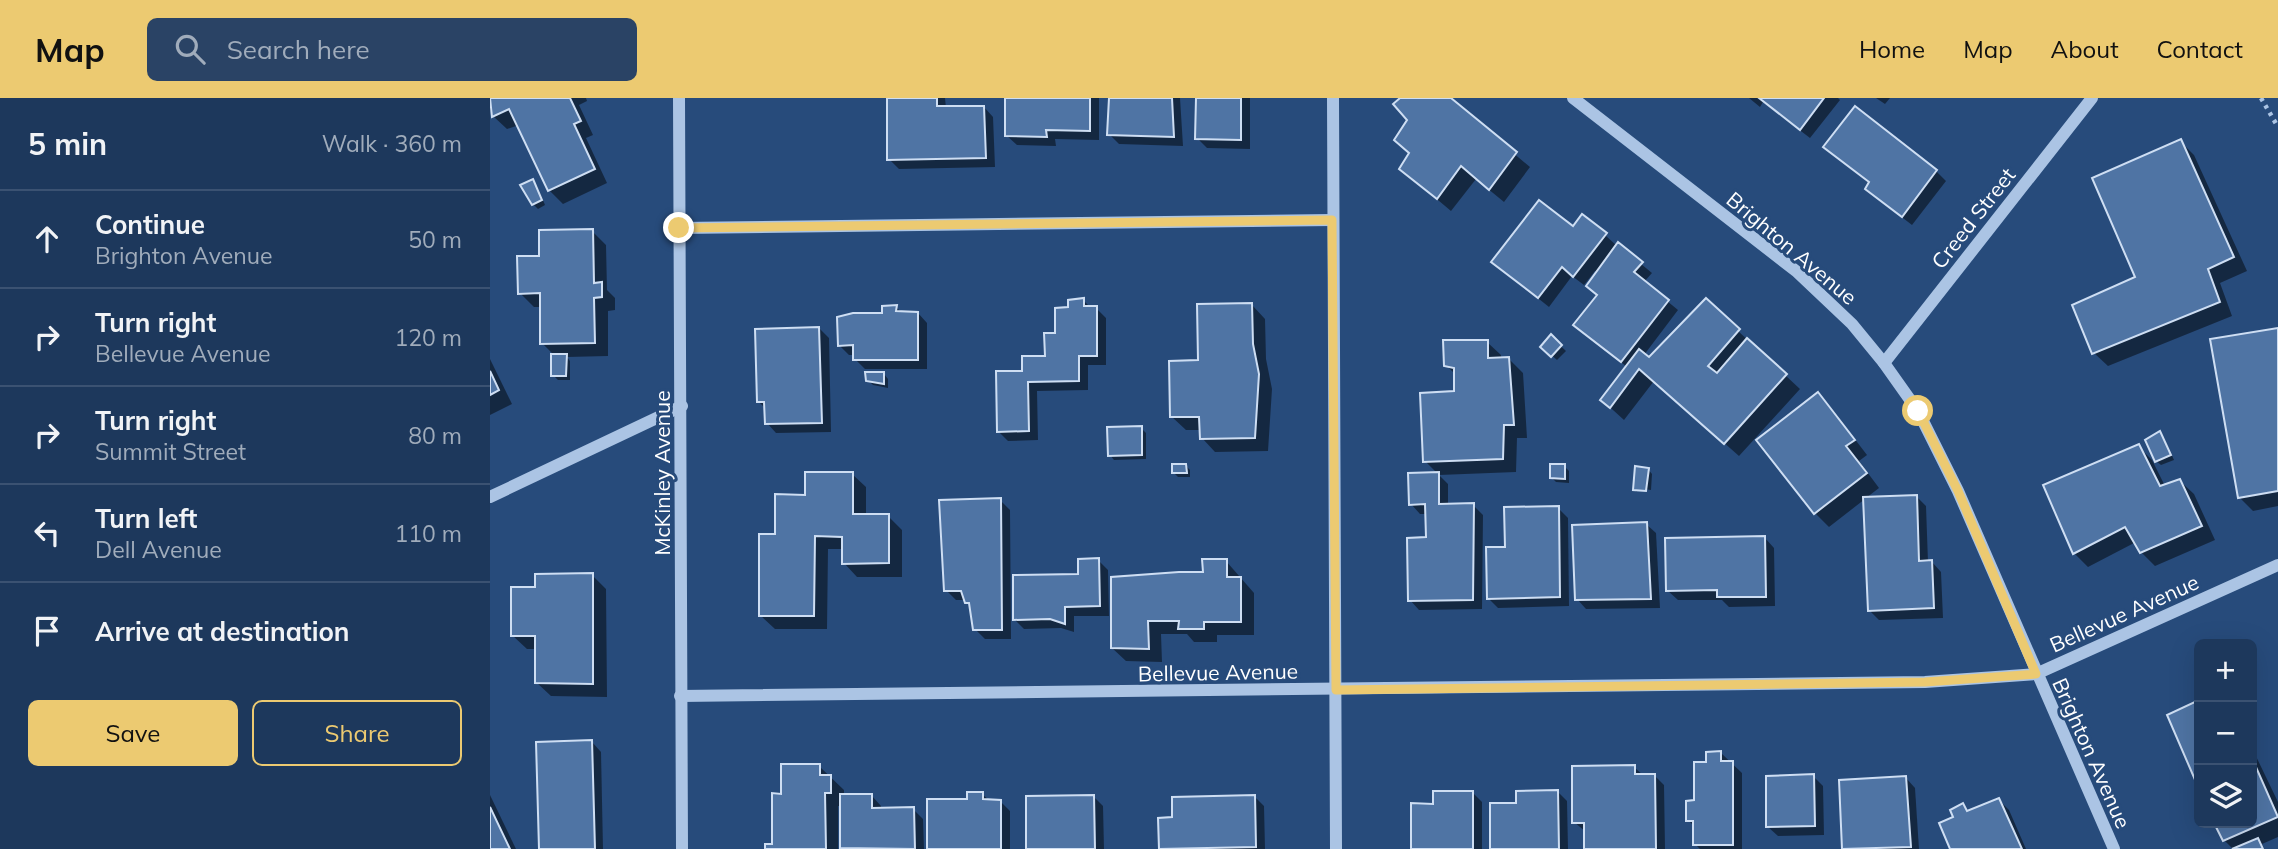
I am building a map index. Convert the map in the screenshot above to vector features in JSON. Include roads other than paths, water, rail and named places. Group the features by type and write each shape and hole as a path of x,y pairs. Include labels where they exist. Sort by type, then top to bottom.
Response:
{"street":[{"name":"McKinley Avenue","path":"679,98 682,849"},
{"path":"1333,98 1336,849"},
{"name":"Brighton Avenue","path":"1573,98 1796,271 1852,324 1884,363 1918,411 1958,491 2114,849"},
{"name":"Creed Street","path":"1884,363 2092,98"},
{"path":"679,228 1332,220"},
{"path":"490,497 682,406"},
{"name":"Bellevue Avenue","path":"680,696 1925,682 2036,674 2278,565"}]}
